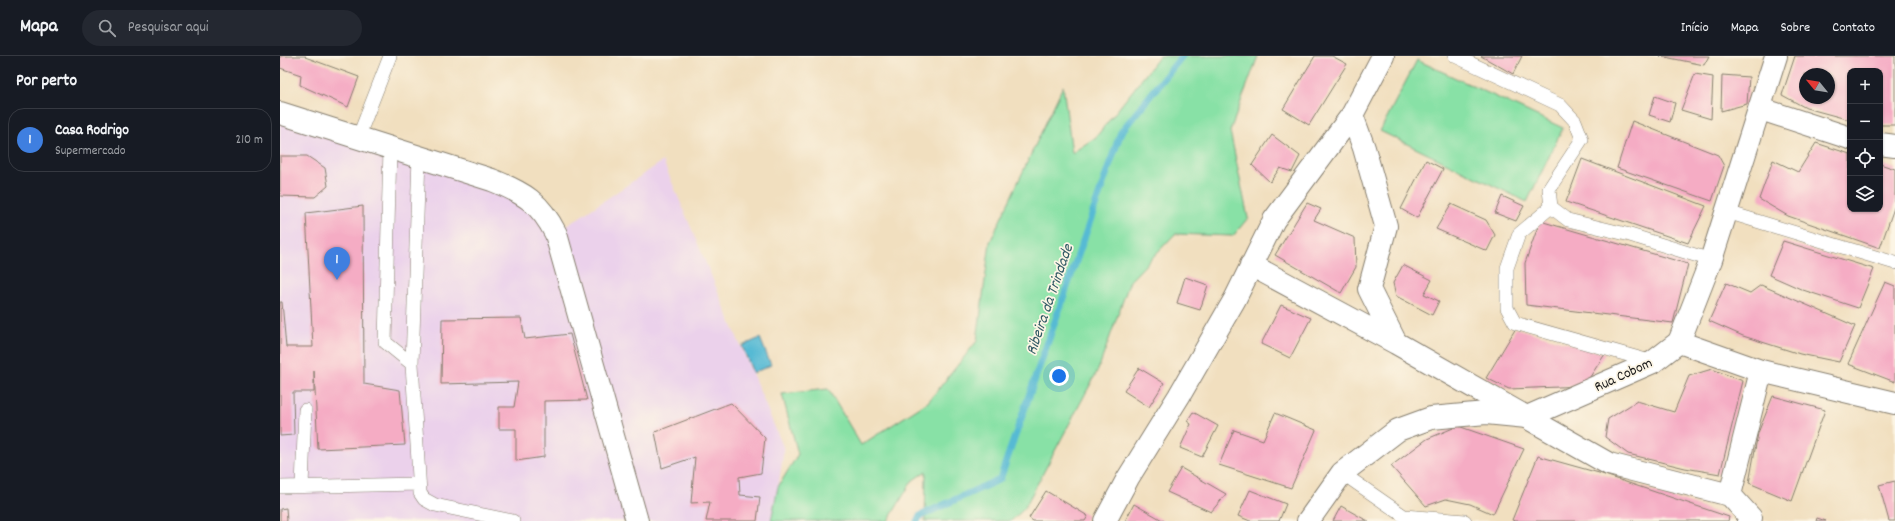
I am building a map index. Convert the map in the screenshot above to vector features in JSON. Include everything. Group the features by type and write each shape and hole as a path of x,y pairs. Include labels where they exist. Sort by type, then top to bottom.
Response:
{"street":[{"path":"1105,521 1128,478 1179,396 1235,299 1274,220 1352,115 1384,56"},
{"name":"Rua Cobom","path":"1308,521 1342,473 1398,430 1431,418 1486,413 1526,417 1653,362 1678,342 1711,260 1761,109 1776,56"},
{"path":"1761,109 1847,137"},
{"path":"280,113 492,180 516,190 539,207 549,219 556,234 637,521"},
{"path":"1352,115 1364,148 1386,226 1369,289 1396,343"},
{"path":"1883,144 1895,146"},
{"path":"1251,265 1396,343 1609,464 1730,495 1751,518 1750,521"},
{"path":"1678,342 1761,371 1895,403"},
{"path":"1730,495 1761,371"}],"lane":[{"path":"358,138 390,56"},
{"path":"1455,56 1560,105 1575,121 1582,139 1550,189 1551,207 1568,220 1630,235 1711,260"},
{"path":"390,148 385,342 412,364"},
{"path":"419,157 412,364 418,484 421,496 430,502 512,521"},
{"path":"1551,207 1519,234 1507,268 1507,308 1515,323 1653,362"},
{"path":"1727,212 1894,260"},
{"path":"302,486 305,410"},
{"path":"1342,473 1404,516 1466,521"},
{"path":"280,487 418,484"}],"shaded area":[{"path":"280,113 492,180 556,233 663,161 784,449 773,521 280,521"}],"green space":[{"path":"1160,56 1258,56 1230,131 1248,218 1233,236 1175,234 1130,281 1098,370 1024,509 1011,521 925,521 926,471 912,481 888,521 771,521 778,487 798,454 782,394 828,389 861,445 928,402 977,341 990,242 1063,86 1072,153 1096,137"},
{"path":"1417,60 1563,128 1527,202 1380,131"}],"water":[{"path":"760,338 771,365 753,373 742,346"}],"building":[{"path":"280,56 306,56 305,57 359,77 348,107 300,85 301,75 280,68"},
{"path":"1315,56 1332,56 1347,64 1309,125 1283,109"},
{"path":"1481,56 1522,56 1513,74"},
{"path":"1660,56 1709,56 1704,65"},
{"path":"1795,56 1895,56 1895,125 1883,125 1883,68 1847,68 1847,119 1806,108 1782,95"},
{"path":"1695,74 1713,77 1711,119 1681,110"},
{"path":"1722,75 1749,77 1747,104 1721,111"},
{"path":"1655,96 1675,103 1670,122 1649,115"},
{"path":"1632,121 1718,155 1724,166 1712,201 1617,168"},
{"path":"1272,135 1300,156 1292,172 1280,168 1270,182 1252,165"},
{"path":"1816,143 1847,153 1847,212 1883,212 1883,165 1895,169 1895,205 1880,248 1788,216 1759,199 1773,160 1798,172"},
{"path":"280,156 307,156 325,168 328,186 315,197 280,196"},
{"path":"1582,159 1706,206 1688,243 1566,202"},
{"path":"1426,160 1443,169 1417,218 1401,209"},
{"path":"1502,196 1524,206 1516,221 1495,213"},
{"path":"1307,203 1321,209 1314,220 1355,238 1356,267 1341,293 1275,255"},
{"path":"1451,204 1486,220 1495,235 1487,251 1436,229"},
{"path":"363,206 364,384 400,390 405,445 318,449 314,371 314,392 293,392 294,435 280,436 280,302 282,302 286,347 313,347 306,213"},
{"path":"1540,221 1688,264 1673,323 1526,305 1525,263"},
{"path":"1783,241 1874,269 1858,308 1803,290 1769,275"},
{"path":"1403,265 1432,280 1424,294 1439,301 1432,315 1396,296 1393,283"},
{"path":"1185,277 1208,285 1200,310 1177,303"},
{"path":"1885,282 1895,286 1895,382 1848,364"},
{"path":"1726,283 1750,293 1761,285 1855,326 1839,362 1800,354 1743,336 1709,321"},
{"path":"1281,305 1311,318 1290,358 1261,344"},
{"path":"521,318 525,339 570,334 587,400 544,401 544,457 516,461 516,429 499,429 499,407 514,407 518,382 441,384 442,319"},
{"path":"1516,328 1605,354 1584,386 1509,389 1486,378"},
{"path":"1139,368 1164,383 1149,407 1124,391"},
{"path":"1712,369 1743,381 1720,474 1685,468 1628,454 1605,437 1608,419 1637,401 1674,412 1689,376"},
{"path":"1773,396 1825,410 1792,501 1749,483 1758,433"},
{"path":"731,403 765,438 761,473 739,477 740,495 760,497 757,521 706,521 710,502 691,503 695,457 662,468 655,432"},
{"path":"1193,412 1218,426 1202,457 1180,448 1191,424 1187,421"},
{"path":"1275,413 1316,430 1291,488 1219,465 1234,430 1263,440"},
{"path":"1458,426 1524,449 1493,514 1470,504 1446,499 1426,506 1391,466 1427,439"},
{"path":"1538,456 1599,473 1729,517 1728,521 1512,520"},
{"path":"1181,468 1226,494 1211,512 1167,492"},
{"path":"1895,481 1895,521 1889,521 1879,485"},
{"path":"1250,490 1286,504 1279,521 1250,521 1238,516"},
{"path":"1046,491 1088,516 1085,521 1033,521 1029,518"},
{"path":"1134,504 1164,521 1125,521"},
{"path":"1341,506 1364,519 1369,521 1333,521"},
{"path":"286,508 287,521 280,521 280,509"},
{"path":"1817,518 1826,521 1816,521"}],"waterway":[{"name":"Ribeira da Trindade","path":"917,521 920,516 1000,479 1121,132 1182,56"}],"place":[{"name":"Casa Rodrigo","path":"337,280"}]}
